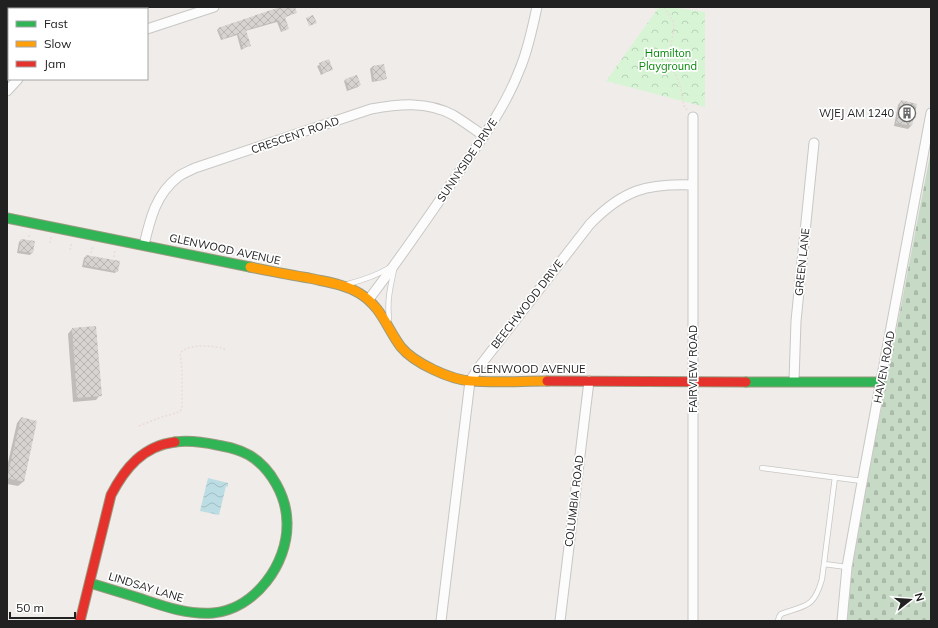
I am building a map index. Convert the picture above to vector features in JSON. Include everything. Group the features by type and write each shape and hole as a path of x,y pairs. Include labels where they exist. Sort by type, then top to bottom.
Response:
{"street":[{"path":"148,29 214,7"},
{"name":"SUNNYSIDE DRIVE","path":"369,299 396,264 484,136 506,99 520,71 537,7"},
{"path":"7,91 17,80"},
{"name":"CRESCENT ROAD","path":"144,245 149,220 155,204 165,190 178,177 195,168 371,109 393,105 412,104 435,108 453,116 484,136"},
{"name":"HAVEN ROAD","path":"842,621 847,567 862,481 931,113"},
{"name":"FAIRVIEW ROAD","path":"693,117 693,621"},
{"name":"GREEN LANE","path":"794,381 796,321 814,143"},
{"name":"BEECHWOOD DRIVE","path":"441,621 470,381 479,367 590,224 601,212 614,202 642,189 675,184 693,185"},
{"name":"GLENWOOD AVENUE","path":"7,218 342,285 356,290 369,299 381,313 399,344 410,356 424,364 457,378 470,381 880,382"},
{"name":"COLUMBIA ROAD","path":"560,621 589,381"},
{"name":"LINDSAY LANE","path":"80,621 112,495 119,478 137,457 157,446 170,442 186,440 200,441 229,448 248,455 265,469 274,480 281,494 287,518 287,532 280,556 273,574 263,586 237,606 213,613 183,612 90,583"}],"lane":[{"path":"342,285 370,278 396,264"},
{"path":"391,331 388,306 389,289 396,264"},
{"path":"762,468 862,481"},
{"path":"778,621 781,614 803,608 812,601 820,588 835,477"},
{"path":"824,564 847,567"}],"path":[{"path":"664,7 673,21 674,26 669,60 680,85 684,106 693,117"},
{"path":"50,243 52,235"},
{"path":"70,250 73,238"},
{"path":"91,253 94,242"},
{"path":"114,257 116,246"},
{"path":"139,426 179,412 182,409 182,369 180,353 183,350 200,347 223,348 225,350"}],"green space":[{"name":"Hamilton Playground","path":"659,7 705,12 705,107 606,81"},
{"path":"931,150 931,621 847,621 852,568 866,488"}],"water":[{"path":"208,478 228,483 219,515 200,511"}],"building":[{"path":"280,7 295,7 297,13 285,17 289,29 282,31 279,20 246,30 251,46 243,48 238,33 223,39 218,28"},
{"path":"313,15 317,23 309,26 306,18"},
{"path":"329,59 333,70 323,73 319,63"},
{"path":"384,64 387,79 374,81 372,66"},
{"path":"357,75 361,85 349,89 345,79"},
{"name":"WJEJ AM 1240","path":"901,100 917,104 912,126 896,123"},
{"path":"21,239 35,241 33,253 19,251"},
{"path":"86,255 120,261 118,272 84,265"},
{"path":"96,326 102,396 77,398 72,328"},
{"path":"21,417 37,421 24,482 7,478"}],"traffic: fast":[{"path":"7,218 250,267"},
{"path":"746,382 881,382"},
{"path":"90,583 175,609 194,613 213,613 228,610 255,594 266,582 275,568 282,554 286,538 287,523 281,493 271,475 264,467 249,455 237,450 201,442 175,442"}],"traffic: slow":[{"path":"250,267 335,284 347,287 359,293 378,311 396,340 407,353 433,370 453,378 471,381 499,382 547,381"}],"traffic: jam":[{"path":"547,381 746,382"},
{"path":"80,621 111,495 116,485 129,467 144,453 164,444 175,442"}],"place":[{"name":"WJEJ AM 1240","path":"907,113"}]}
